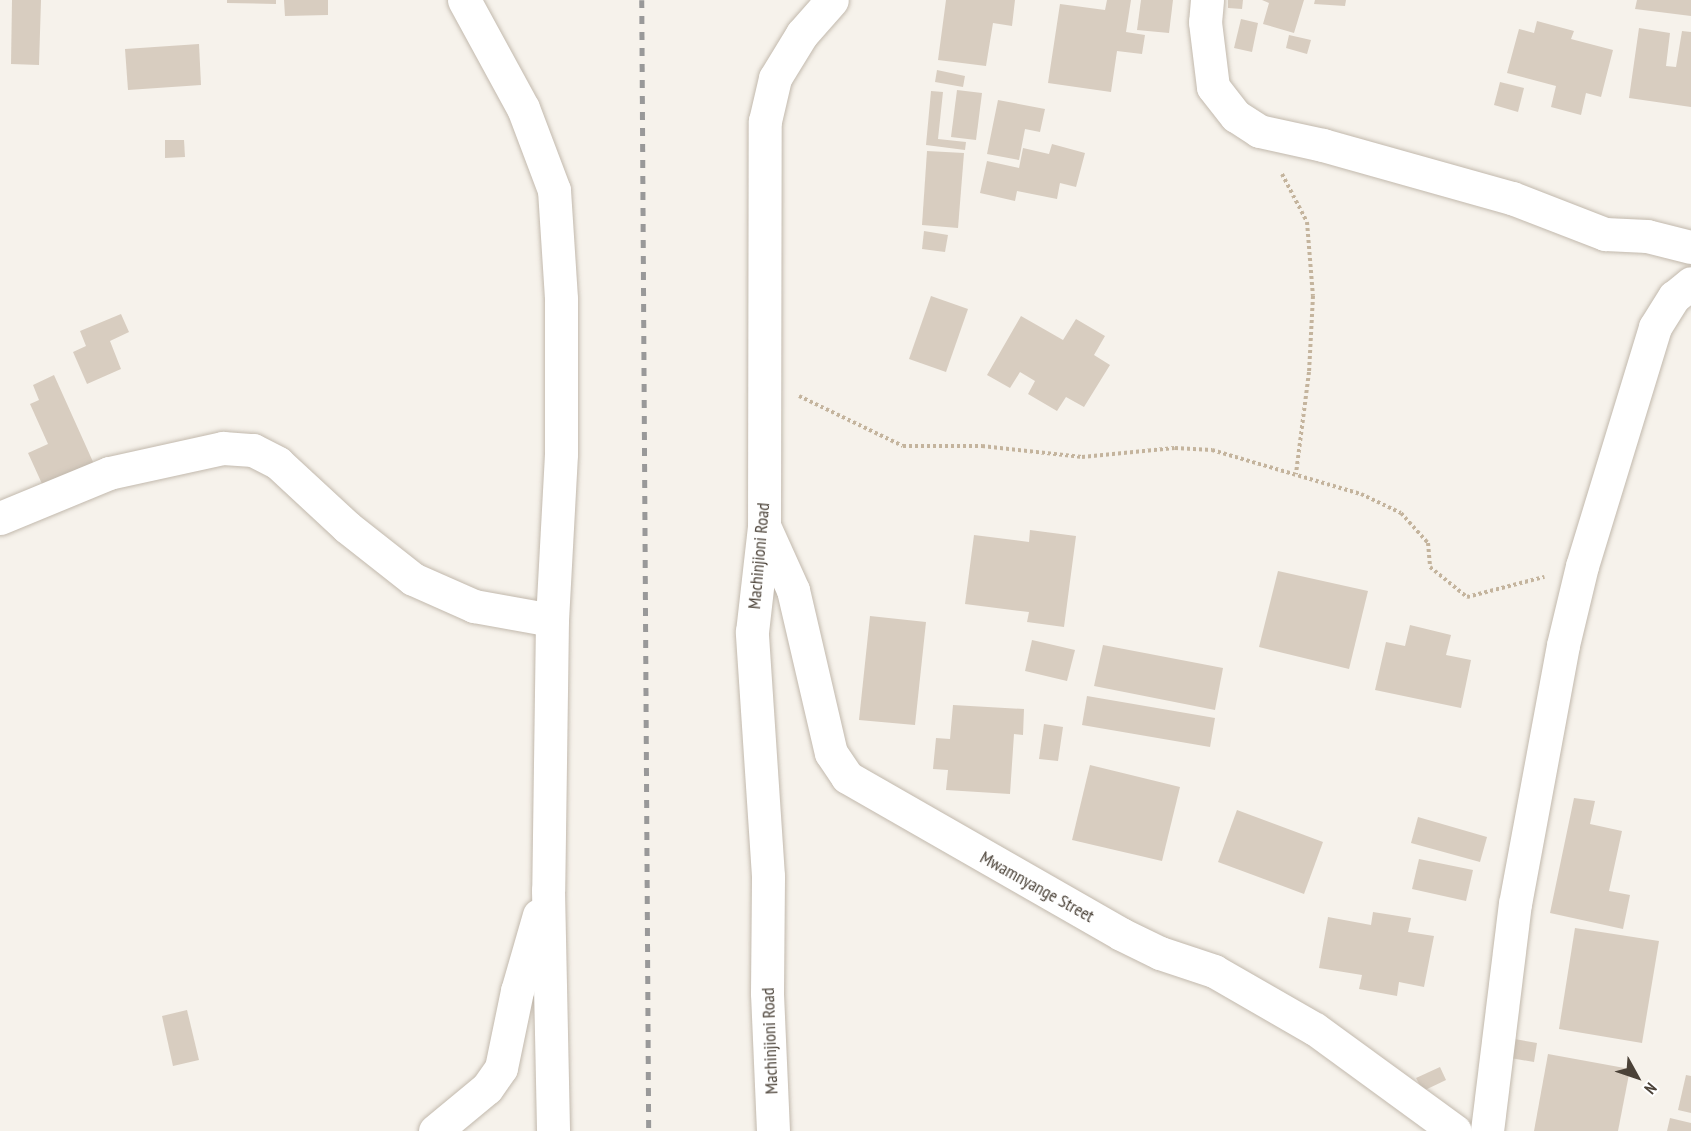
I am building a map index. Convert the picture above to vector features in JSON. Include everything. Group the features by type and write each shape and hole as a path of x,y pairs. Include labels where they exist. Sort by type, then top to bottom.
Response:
{"street":[{"path":"464,0 523,108 554,190 561,299 561,454 552,620 548,890 553,1131"},
{"name":"Machinjioni Road","path":"773,1131 767,993 768,876 752,632 764,526 765,122 775,78 802,34 832,0"},
{"path":"1206,0 1205,22 1213,87 1236,116 1259,131 1323,145 1512,198 1605,234 1647,236 1691,247"},
{"path":"1486,1131 1515,904 1563,645 1582,566 1655,327 1674,297 1691,283"},
{"path":"0,518 109,473 223,448 253,450 278,463 347,527 413,579 474,606 552,620"},
{"name":"Mwamnyange Street","path":"764,526 793,590 831,753 848,777 1121,934 1160,953 1214,971 1315,1029 1455,1131"},
{"path":"435,1131 487,1088 501,1068 520,979 548,890"}],"path":[{"path":"1259,131 1307,222 1313,296 1309,372 1296,474"},
{"path":"764,378 903,447 982,446 1082,457 1175,448 1212,450 1296,474 1381,501 1401,513 1426,540 1430,567 1467,597 1582,566"}],"building":[{"path":"12,0 41,0 39,65 11,64"},
{"path":"227,0 276,0 276,4 227,3"},
{"path":"284,0 328,0 328,15 285,16"},
{"path":"946,0 1015,0 1012,26 993,23 986,66 938,60"},
{"path":"1107,0 1131,0 1126,32 1145,35 1142,54 1117,51 1111,92 1048,83 1060,4 1105,10"},
{"path":"1141,0 1173,0 1169,33 1137,30"},
{"path":"1228,0 1243,0 1242,9 1228,8"},
{"path":"1262,0 1304,0 1294,33 1263,24 1269,3"},
{"path":"1315,0 1346,0 1345,6 1314,4"},
{"path":"1637,0 1691,0 1691,16 1635,9"},
{"path":"1241,19 1258,23 1252,52 1234,48"},
{"path":"1537,21 1574,31 1571,39 1613,50 1601,97 1586,93 1581,115 1551,107 1556,86 1507,73 1519,29 1534,33"},
{"path":"1639,28 1670,33 1666,66 1676,67 1682,31 1691,32 1691,107 1629,98"},
{"path":"1289,35 1311,40 1307,54 1286,48"},
{"path":"199,44 201,85 128,90 125,49"},
{"path":"937,70 965,76 963,87 935,82"},
{"path":"1500,82 1524,88 1518,112 1494,105"},
{"path":"957,90 982,93 976,140 951,137"},
{"path":"931,91 943,92 938,139 966,142 965,150 926,145"},
{"path":"998,100 1045,109 1040,132 1025,129 1019,160 987,154"},
{"path":"165,140 184,140 185,157 165,158"},
{"path":"1052,144 1085,153 1076,187 1060,183 1057,199 1017,191 1015,201 980,193 987,161 1019,168 1023,148 1049,154"},
{"path":"927,151 964,153 958,228 922,225"},
{"path":"924,231 948,235 945,252 922,249"},
{"path":"931,296 968,309 946,372 909,359"},
{"path":"121,314 129,332 110,341 121,369 87,384 73,352 86,346 80,331"},
{"path":"1021,316 1063,340 1076,319 1105,336 1094,355 1110,365 1084,407 1066,397 1057,411 1028,394 1035,381 1020,372 1010,388 987,375"},
{"path":"54,375 94,464 43,486 28,453 48,444 30,404 39,400 33,385"},
{"path":"1030,530 1076,536 1064,627 1027,622 1029,612 965,604 974,535 1029,542"},
{"path":"1278,571 1368,591 1349,669 1259,647"},
{"path":"870,616 926,622 915,725 859,720"},
{"path":"1410,625 1451,635 1446,655 1471,660 1461,708 1375,690 1386,642 1405,646"},
{"path":"1032,640 1075,650 1067,681 1025,671"},
{"path":"1103,645 1223,668 1215,710 1094,686"},
{"path":"1087,696 1215,718 1210,747 1082,725"},
{"path":"953,705 1024,709 1023,735 1014,734 1010,794 946,790 948,770 933,769 936,738 950,739"},
{"path":"1044,724 1063,727 1058,761 1039,759"},
{"path":"1090,765 1180,787 1162,861 1072,840"},
{"path":"1574,798 1595,801 1590,824 1622,831 1609,891 1630,895 1623,929 1550,913"},
{"path":"1237,810 1323,842 1304,894 1218,862"},
{"path":"1418,817 1487,837 1480,862 1411,843"},
{"path":"1419,859 1473,870 1466,901 1412,889"},
{"path":"1373,912 1411,918 1408,932 1434,936 1424,987 1399,982 1397,996 1359,989 1362,975 1319,968 1328,917 1371,925"},
{"path":"1575,928 1659,941 1642,1043 1559,1029"},
{"path":"187,1010 199,1060 173,1066 162,1016"},
{"path":"1503,1037 1537,1043 1534,1062 1499,1056"},
{"path":"1548,1054 1630,1069 1618,1131 1534,1131"},
{"path":"1440,1067 1446,1080 1423,1091 1416,1078"},
{"path":"1686,1075 1691,1076 1691,1113 1678,1110"},
{"path":"1670,1118 1691,1123 1691,1131 1667,1131"}],"railway":[{"path":"642,0 649,1131"}]}
